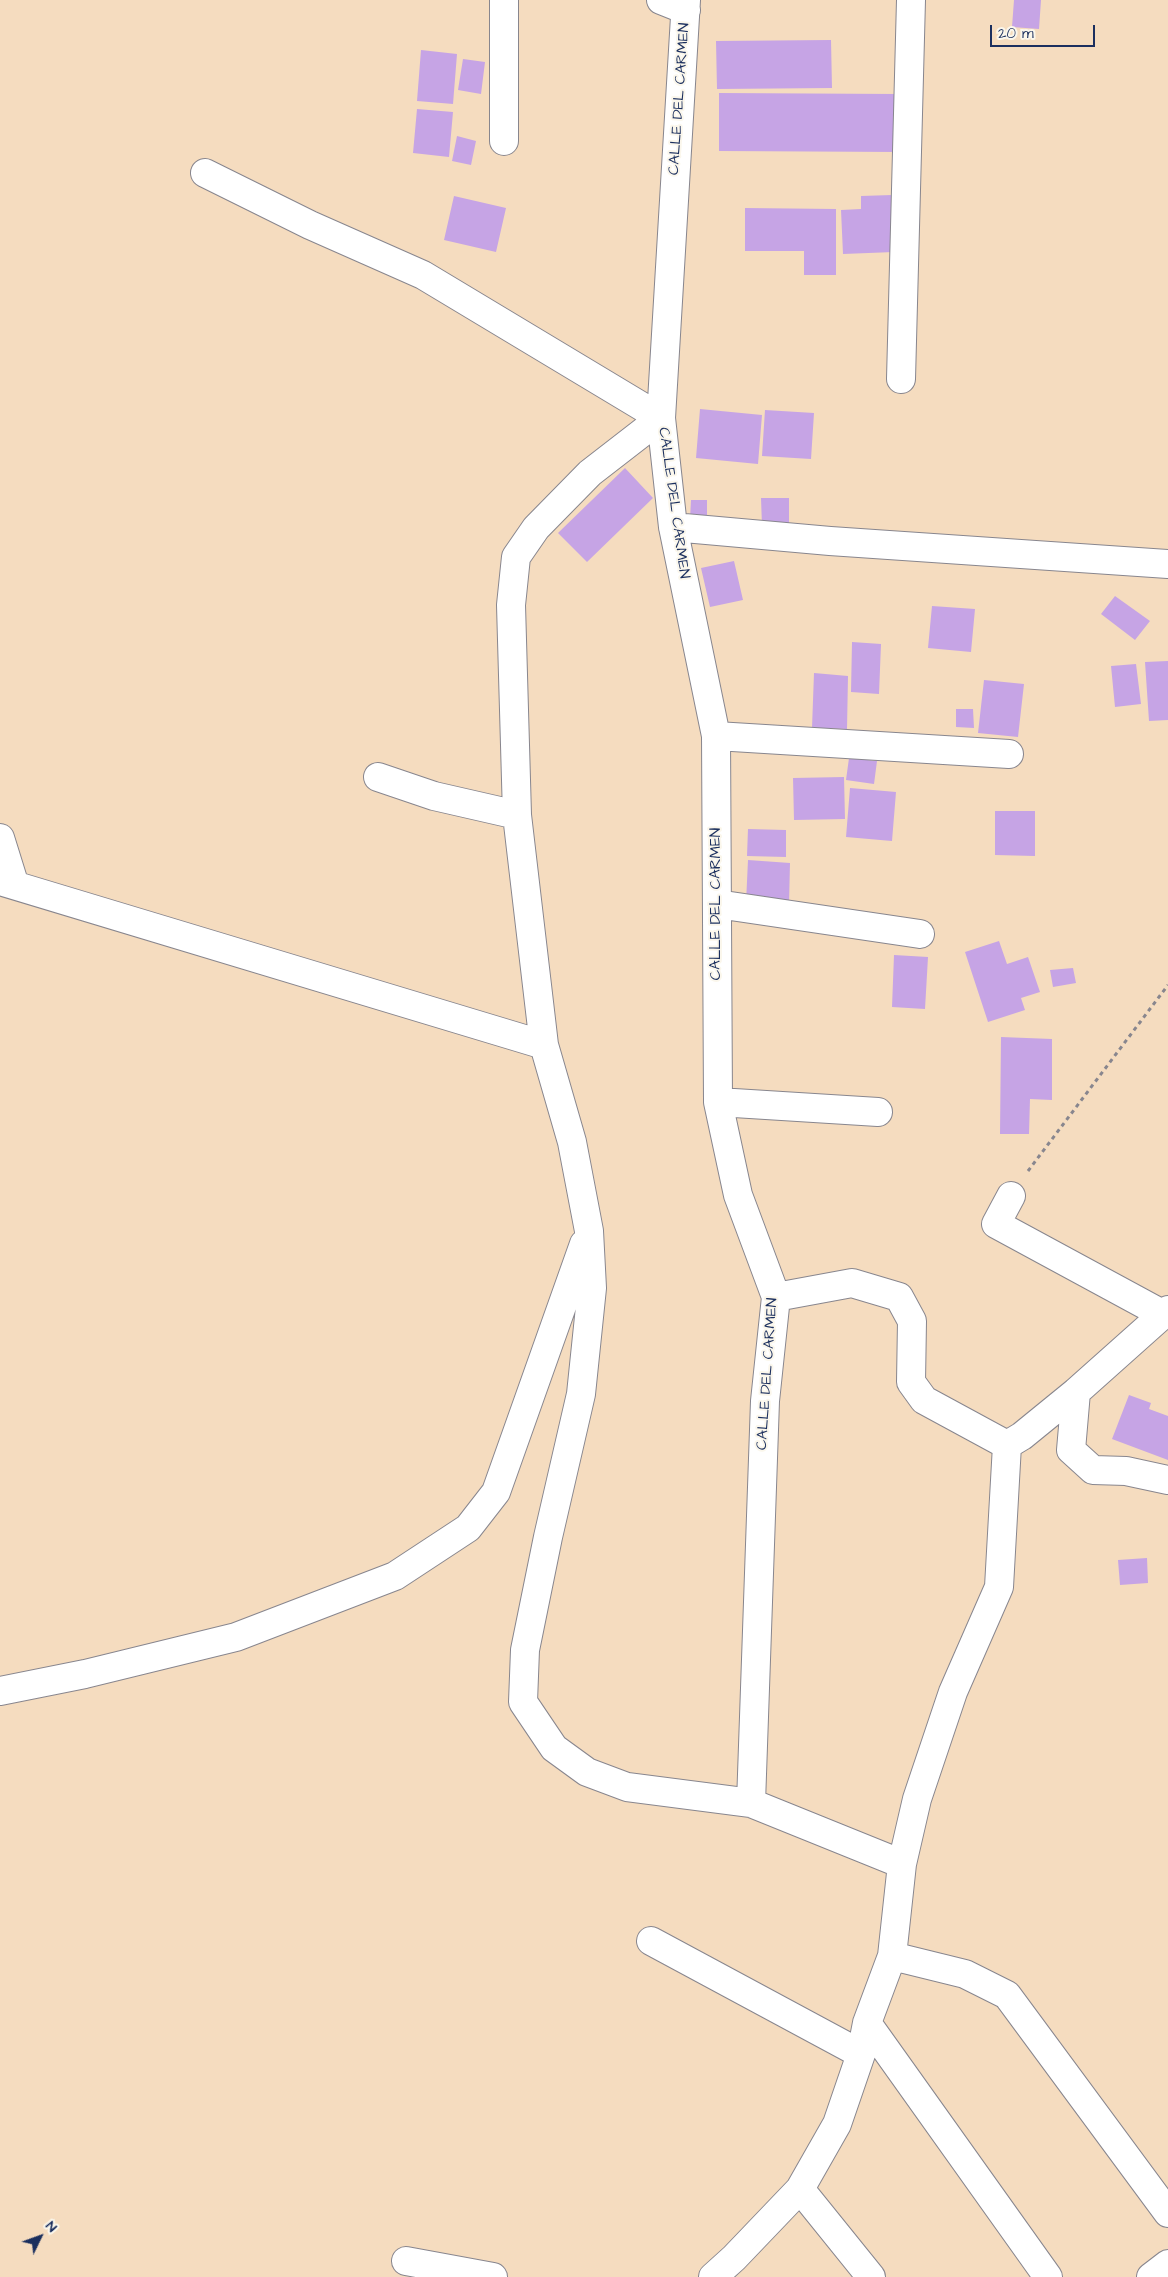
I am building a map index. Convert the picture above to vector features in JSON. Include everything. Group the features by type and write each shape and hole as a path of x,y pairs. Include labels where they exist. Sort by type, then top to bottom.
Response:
{"street":[{"path":"504,0 504,141"},
{"path":"661,0 686,5"},
{"path":"901,379 911,0"},
{"name":"CALLE DEL CARMEN","path":"686,5 661,418 673,527 716,736 718,1102 738,1195 776,1296 765,1401 751,1803"},
{"path":"205,173 310,225 423,275 661,418 590,473 536,528 516,557 511,606 517,815 544,1045 572,1142 589,1230 592,1288 581,1394 548,1537 525,1650 523,1702 554,1748 587,1772 627,1787 751,1803 902,1864"},
{"path":"673,527 830,541 1168,564"},
{"path":"716,736 1009,754"},
{"path":"378,777 434,796 517,815"},
{"path":"0,838 7,882 544,1045"},
{"path":"717,904 920,934"},
{"path":"718,1102 878,1112"},
{"path":"1007,1445 1022,1436 1076,1392 1166,1313 996,1224 1010,1196"},
{"path":"0,1692 85,1674 236,1637 396,1576 468,1528 496,1492 589,1230"},
{"path":"776,1296 852,1283 899,1297 912,1321 911,1382 924,1400 1007,1445"},
{"path":"1076,1392 1071,1450 1094,1470 1126,1472 1168,1480"},
{"path":"713,2277 734,2258 800,2189 837,2124 861,2054 867,2024 892,1956 902,1864 917,1799 953,1692 999,1587 1007,1445"},
{"path":"651,1941 861,2054"},
{"path":"892,1956 965,1974 1007,1995 1168,2213"},
{"path":"867,2024 1048,2277"},
{"path":"800,2189 871,2277"},
{"path":"406,2261 493,2277"},
{"path":"1151,2277 1168,2264"}],"path":[{"path":"1010,1196 1168,985"}],"building":[{"path":"1014,0 1041,0 1039,29 1012,27"},
{"path":"831,40 832,88 717,89 716,41"},
{"path":"421,50 457,54 453,104 417,101"},
{"path":"463,59 485,62 481,94 458,90"},
{"path":"719,93 899,94 899,152 719,151"},
{"path":"417,109 453,112 449,157 413,153"},
{"path":"457,136 476,141 471,165 452,161"},
{"path":"892,195 894,252 843,254 841,210 861,209 861,196"},
{"path":"454,196 506,208 496,252 444,240"},
{"path":"745,208 836,209 836,275 804,275 804,251 745,251"},
{"path":"700,409 762,415 758,464 696,458"},
{"path":"765,410 814,413 811,459 762,456"},
{"path":"625,468 653,498 587,562 558,533"},
{"path":"761,498 789,498 789,525 762,526"},
{"path":"691,500 707,500 707,520 690,519"},
{"path":"734,561 743,600 710,607 701,568"},
{"path":"1115,596 1150,621 1135,640 1101,614"},
{"path":"932,606 975,609 971,652 928,648"},
{"path":"852,642 881,644 879,694 851,692"},
{"path":"1168,661 1168,720 1149,721 1145,662"},
{"path":"1136,664 1141,704 1115,707 1111,666"},
{"path":"814,673 848,676 847,729 812,728"},
{"path":"984,680 1024,684 1018,737 978,733"},
{"path":"956,709 973,709 974,728 956,727"},
{"path":"849,758 877,761 874,784 846,780"},
{"path":"844,777 845,819 794,820 793,778"},
{"path":"850,788 896,792 892,841 846,837"},
{"path":"995,811 1035,811 1035,856 995,855"},
{"path":"748,829 786,830 786,857 747,856"},
{"path":"748,860 790,863 789,904 746,903"},
{"path":"999,941 1007,964 1028,957 1040,992 1021,998 1025,1010 988,1022 965,952"},
{"path":"894,955 928,957 925,1009 892,1007"},
{"path":"1073,968 1076,983 1053,987 1050,970"},
{"path":"1001,1037 1052,1039 1052,1100 1030,1099 1029,1134 1000,1134"},
{"path":"1129,1395 1151,1403 1149,1409 1168,1416 1168,1460 1112,1439"},
{"path":"1147,1558 1148,1583 1120,1585 1118,1560"}]}
